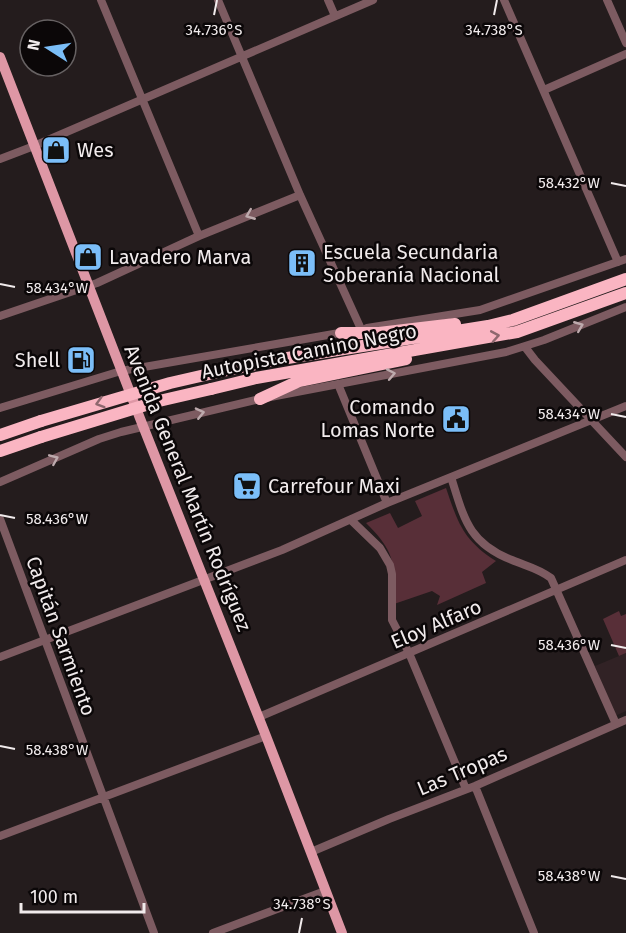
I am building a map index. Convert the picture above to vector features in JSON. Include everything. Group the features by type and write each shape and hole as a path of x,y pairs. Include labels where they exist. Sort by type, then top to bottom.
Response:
{"highway":[{"name":"Autopista Camino Negro","path":"0,435 170,383 218,372 317,353 463,331 513,320 626,279"},
{"name":"Autopista Camino Negro","path":"0,451 41,436 159,401 256,378 529,328 626,293"},
{"path":"341,333 379,333 473,322 513,320"},
{"path":"260,399 299,381 446,350 461,342"}],"main road":[{"name":"Avenida General Martín Rodríguez","path":"0,57 342,933"}],"street":[{"path":"101,0 200,236"},
{"path":"218,0 300,195 361,329"},
{"path":"328,0 335,16"},
{"path":"0,159 143,100 373,0"},
{"path":"0,408 121,371 480,310 622,261 504,0"},
{"path":"608,0 626,43"},
{"path":"544,90 626,54"},
{"path":"0,316 88,285 300,195"},
{"path":"0,482 99,439 143,426 260,399 525,347 626,307"},
{"path":"525,347 626,457"},
{"path":"338,384 387,503"},
{"path":"0,657 205,580 626,406"},
{"path":"451,477 461,512 479,540 496,552 542,571 550,578 557,589 616,724"},
{"name":"Capitán Sarmiento","path":"0,519 154,933"},
{"path":"351,520 380,548 390,565 392,620 470,787 534,933"},
{"name":"Eloy Alfaro","path":"258,717 626,560"},
{"name":"Las Tropas","path":"311,852 626,720"},
{"path":"0,836 267,736"},
{"path":"213,933 325,891"}],"shaded area":[{"path":"446,488 463,530 476,546 496,561 482,572 486,583 437,605 440,596 432,591 394,604 395,579 392,560 383,542 366,523 390,513 398,528 422,516 415,501"},
{"path":"619,611 621,616 626,614 626,653 619,656 603,619"},
{"path":"626,653 626,711 615,716 595,666"}],"place":[{"name":"Wes","path":"56,150"},
{"name":"Lavadero Marva","path":"88,257"},
{"name":"Escuela Secundaria Soberanía Nacional","path":"302,263"},
{"name":"Shell","path":"81,360"},
{"name":"Comando Lomas Norte","path":"456,419"},
{"name":"Carrefour Maxi","path":"247,486"}]}
